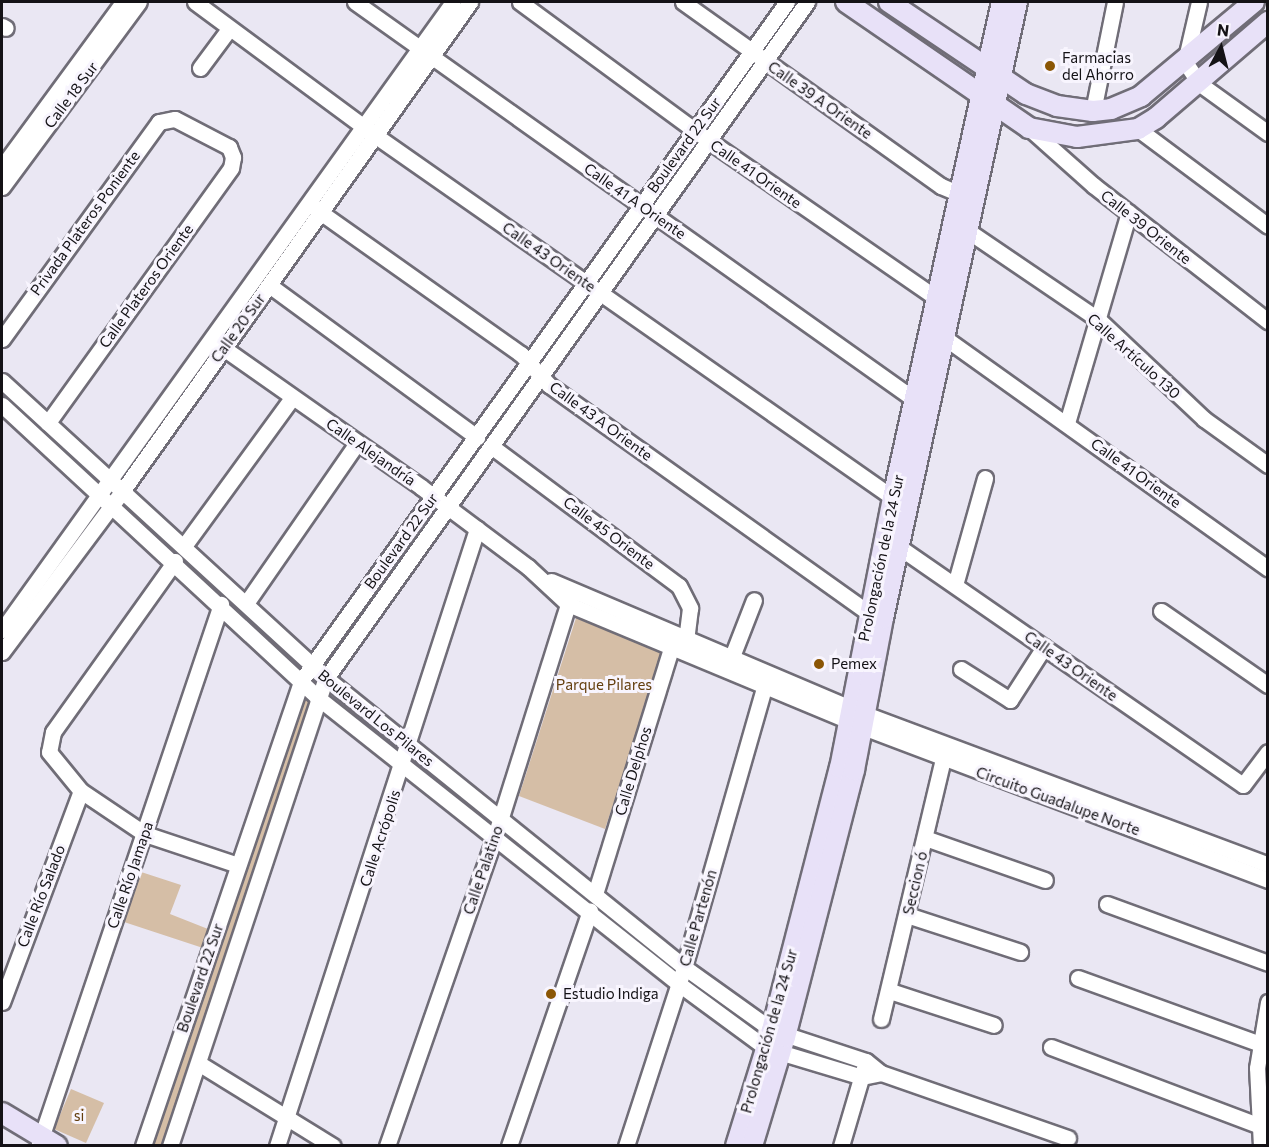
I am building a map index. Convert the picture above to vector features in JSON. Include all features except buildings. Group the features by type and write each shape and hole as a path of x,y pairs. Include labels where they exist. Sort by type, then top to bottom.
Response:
{"main road":[{"path":"846,2 1029,128 1077,137 1138,129 1200,84 1268,22"},
{"path":"889,2 993,75 1041,101 1093,111 1126,105 1185,63 1254,2"},
{"name":"Prolongación de la 24 Sur","path":"752,1146 899,547 900,503 915,400 968,231 993,75 1002,2"},
{"name":"Prolongación de la 24 Sur","path":"993,75 1017,2"},
{"name":"Prolongación de la 24 Sur","path":"857,718 869,613 945,338 944,304 960,194 988,100"},
{"name":"Prolongación de la 24 Sur","path":"736,1146 776,1042"},
{"path":"2,1113 46,1142"}],"street":[{"name":"Calle 18 Sur","path":"2,187 110,32 123,2"},
{"name":"Calle 18 Sur","path":"2,167 110,32 139,2"},
{"name":"Calle 43 Oriente","path":"195,2 370,131 900,503"},
{"name":"Calle 41 A Oriente","path":"355,2 915,400"},
{"name":"Calle 20 Sur","path":"426,53 453,2"},
{"name":"Calle 20 Sur","path":"2,651 106,500 426,53 470,2"},
{"name":"Calle 41 Oriente","path":"520,2 708,140 944,304"},
{"name":"Calle 39 A Oriente","path":"683,2 941,186 960,194"},
{"name":"Boulevard 22 Sur","path":"143,1146 301,681 787,2"},
{"name":"Boulevard 22 Sur","path":"170,1146 200,1064 317,697 326,678 807,2"},
{"path":"1093,111 1115,2"},
{"path":"1199,2 1185,63 1200,84 1268,133"},
{"path":"200,68 229,29"},
{"name":"Privada Plateros Poniente","path":"2,339 153,127 163,119 175,119"},
{"name":"Calle Plateros Oriente","path":"48,423 231,168 234,157 229,147 175,119"},
{"name":"Calle 39 Oriente","path":"1029,128 1128,213 1268,321"},
{"path":"1138,129 1268,226"},
{"name":"Calle 20 Sur","path":"217,345 269,285 315,208"},
{"name":"Calle 43 A Oriente","path":"315,208 530,364 541,377 869,613"},
{"path":"1067,423 1099,320 1128,213"},
{"name":"Calle Artículo 130","path":"968,231 1099,320 1204,419 1268,465"},
{"path":"269,285 477,437"},
{"name":"Calle 41 Oriente","path":"945,338 1268,568"},
{"name":"Calle Alejandría","path":"217,345 434,496 570,598 671,648 764,688 857,718"},
{"name":"Boulevard Los Pilares","path":"2,381 247,602 326,678 776,1042"},
{"path":"184,546 292,398"},
{"name":"Boulevard Los Pilares","path":"2,405 175,561 317,697 590,911 679,984 776,1042"},
{"path":"247,602 357,443"},
{"name":"Calle 45 Oriente","path":"491,446 680,586 690,608 686,640"},
{"path":"955,585 985,478"},
{"name":"Calle 20 Sur","path":"2,630 106,500"},
{"name":"Calle Acrópolis","path":"277,1146 404,765 477,529"},
{"name":"Calle 43 Oriente","path":"899,547 1244,785 1268,752"},
{"path":"175,561 53,732 48,746 52,759 81,791 145,834 238,866"},
{"name":"Calle Alejandría","path":"570,598 686,640 857,718"},
{"name":"Calle Palatino","path":"387,1146 495,836 570,598"},
{"path":"731,659 754,600"},
{"name":"Calle Río Jamapa","path":"46,1142 221,604"},
{"path":"1161,611 1268,685"},
{"path":"961,669 1010,700 1044,647"},
{"name":"Calle Delphos","path":"595,894 671,648"},
{"name":"Calle Partenón","path":"626,1146 679,984 764,688"},
{"name":"Circuito Guadalupe Norte","path":"857,718 1119,817 1268,880"},
{"name":"Seccion ó","path":"881,1019 890,991 945,752"},
{"name":"Calle Río Salado","path":"2,1001 81,791"},
{"name":"Circuito Guadalupe Norte","path":"1119,817 1268,865"},
{"path":"925,838 1045,880"},
{"path":"1107,904 1268,963"},
{"path":"509,1146 590,911"},
{"path":"907,915 1020,952"},
{"path":"1078,978 1260,1044"},
{"path":"890,991 994,1025"},
{"path":"1261,1146 1257,1068 1268,1002"},
{"path":"776,1042 866,1061 881,1073 1068,1138"},
{"path":"776,1042 862,1077 881,1073"},
{"path":"1050,1047 1260,1126"},
{"path":"842,1146 866,1061"},
{"path":"200,1064 286,1120 333,1146"},
{"path":"1257,1068 1268,1082"}],"green space":[{"path":"793,2 802,2 326,674 315,664"},
{"name":"Parque Pilares","path":"576,618 663,653 605,829 519,796"},
{"path":"302,688 313,700 163,1145 150,1146"},
{"path":"135,870 181,885 170,914 208,929 203,948 121,921"},
{"name":"si","path":"71,1089 104,1103 86,1143 54,1129"}],"place":[{"name":"Farmacias del Ahorro","path":"1050,66"},
{"name":"Pemex","path":"819,664"},
{"name":"Estudio Indiga","path":"551,994"}]}
